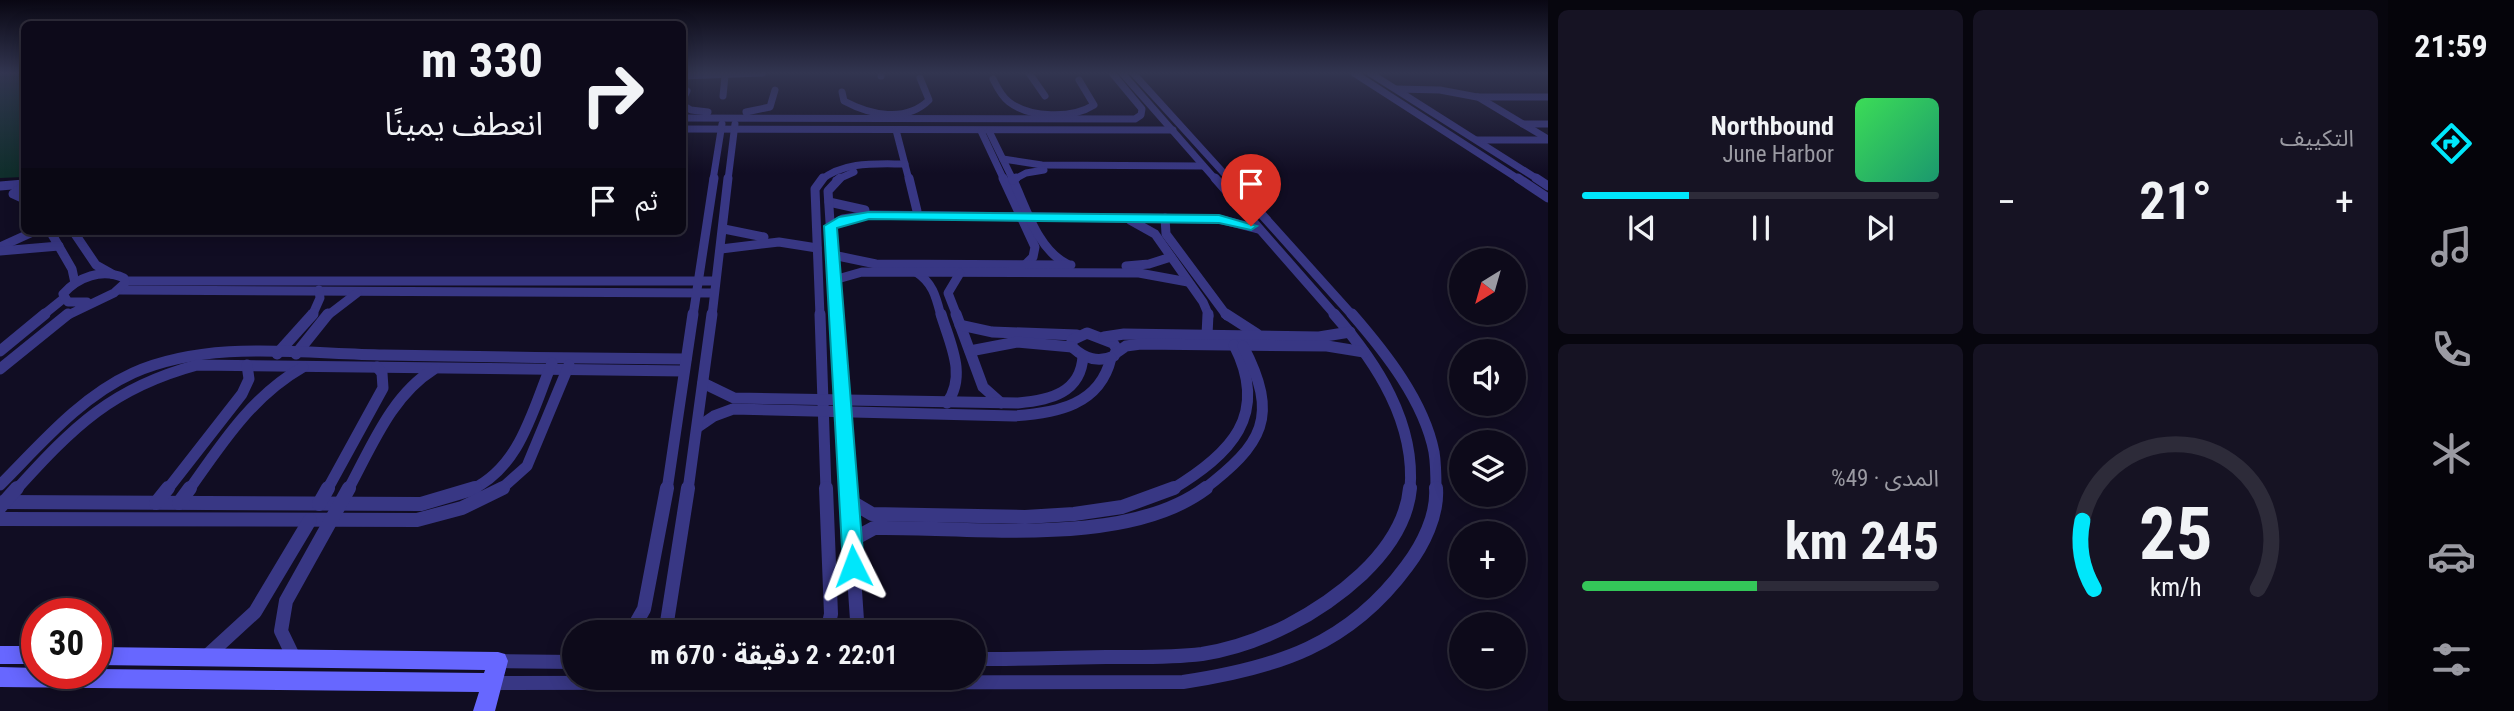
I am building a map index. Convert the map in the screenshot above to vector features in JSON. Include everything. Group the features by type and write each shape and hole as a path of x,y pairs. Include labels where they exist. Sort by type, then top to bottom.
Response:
{"street":[{"path":"688,106 727,123 1176,128"},
{"path":"727,123 770,106"},
{"path":"852,106 887,116 920,106"},
{"path":"1022,106 1070,117 1092,106"},
{"path":"686,128 727,123 887,116 1126,120 1141,115 1140,106"},
{"path":"0,677 492,683 1183,682 1235,675 1340,633 1404,575 1428,538 1437,506 1438,471 1432,439 1402,378 1371,335 1155,106"},
{"path":"986,659 1169,657 1217,651 1315,613 1380,556 1401,526 1410,496 1412,464 1395,404 1350,332 1206,169 1159,106"},
{"path":"1405,106 1548,198"},
{"path":"1423,106 1546,184"},
{"path":"1492,106 1548,139"},
{"path":"686,121 896,130 1176,128"},
{"path":"667,620 698,427 724,229 727,123"},
{"path":"638,620 644,609 661,526 697,287 727,123"},
{"path":"1522,124 1548,124"},
{"path":"896,130 917,211"},
{"path":"985,131 1013,180 1035,247 1033,257 1025,265"},
{"path":"985,131 1025,215 1049,253 1070,265"},
{"path":"1475,140 1548,139"},
{"path":"1003,159 1042,165 1206,169"},
{"path":"830,620 815,189 826,175 850,166 905,167"},
{"path":"857,620 830,186 841,176 871,169 905,167"},
{"path":"1013,180 1026,173 1044,170 1206,169"},
{"path":"0,186 21,185"},
{"path":"0,193 20,199"},
{"path":"829,202 855,210 1219,219 1261,230"},
{"path":"831,226 843,219 869,215 1217,215 1233,212 1237,204"},
{"path":"1124,218 1155,234 1208,310 1210,327 1207,335"},
{"path":"1165,218 1166,234 1227,316 1263,336"},
{"path":"724,229 778,238 816,234"},
{"path":"0,249 27,235"},
{"path":"52,235 72,269 75,283"},
{"path":"76,235 96,265 111,274 122,276 125,281"},
{"path":"721,249 779,242 817,248"},
{"path":"0,249 59,246"},
{"path":"833,255 876,264 1135,266 1171,257"},
{"path":"834,281 862,272 960,272 1139,273 1188,282"},
{"path":"916,272 932,286 959,375 955,393 947,403"},
{"path":"960,272 948,293 983,387 1001,403"},
{"path":"0,351 63,299 64,292 75,283 111,274"},
{"path":"125,281 715,287"},
{"path":"119,290 125,281"},
{"path":"0,369 54,324 87,302 119,290 360,291 697,287"},
{"path":"277,354 314,312 321,301 319,290"},
{"path":"296,354 335,306 360,291"},
{"path":"63,299 72,303 87,302"},
{"path":"960,325 992,332 1077,335 1087,333 1104,337 1124,334 1319,337 1350,332"},
{"path":"1072,347 1072,340 1077,335"},
{"path":"842,407 1008,415 1050,412 1091,395 1107,378 1115,346 1104,337"},
{"path":"970,351 1017,341 1072,347 1083,356 1095,359 1114,355 1126,346 1141,344 1326,346 1364,352"},
{"path":"850,501 872,514 886,515 1100,513 1143,503 1179,488 1206,468 1227,448 1241,426 1251,392 1250,373 1238,345"},
{"path":"852,540 861,532 887,527 1044,530 1105,526 1156,514 1191,497 1244,457 1259,435 1266,416 1259,375 1238,345"},
{"path":"0,485 79,407 135,372 203,355 296,354 569,364 685,365"},
{"path":"698,427 714,416 733,409 1033,402 1059,395 1077,382 1084,365 1083,356"},
{"path":"2,504 95,409 113,396 176,369 197,365 438,368 552,363"},
{"path":"2,504 421,504 447,499 493,476 508,462 552,363"},
{"path":"0,519 417,520 450,513 480,501 507,485 527,467 569,364"},
{"path":"156,503 242,394 249,379 247,365"},
{"path":"179,503 263,393 281,378 305,366"},
{"path":"319,504 383,388 384,380 377,367"},
{"path":"293,658 281,637 281,615 330,520 400,396 416,380 438,368"},
{"path":"703,383 734,398 823,407"},
{"path":"205,657 255,612 310,520"},
{"path":"0,655 21,656"},
{"path":"112,656 562,662"},
{"path":"484,711 498,661"}],"green space":[{"path":"0,106 21,106 21,177 0,178"}],"route":[{"path":"853,566 831,226 843,219 869,215 1219,219 1251,226"}]}
